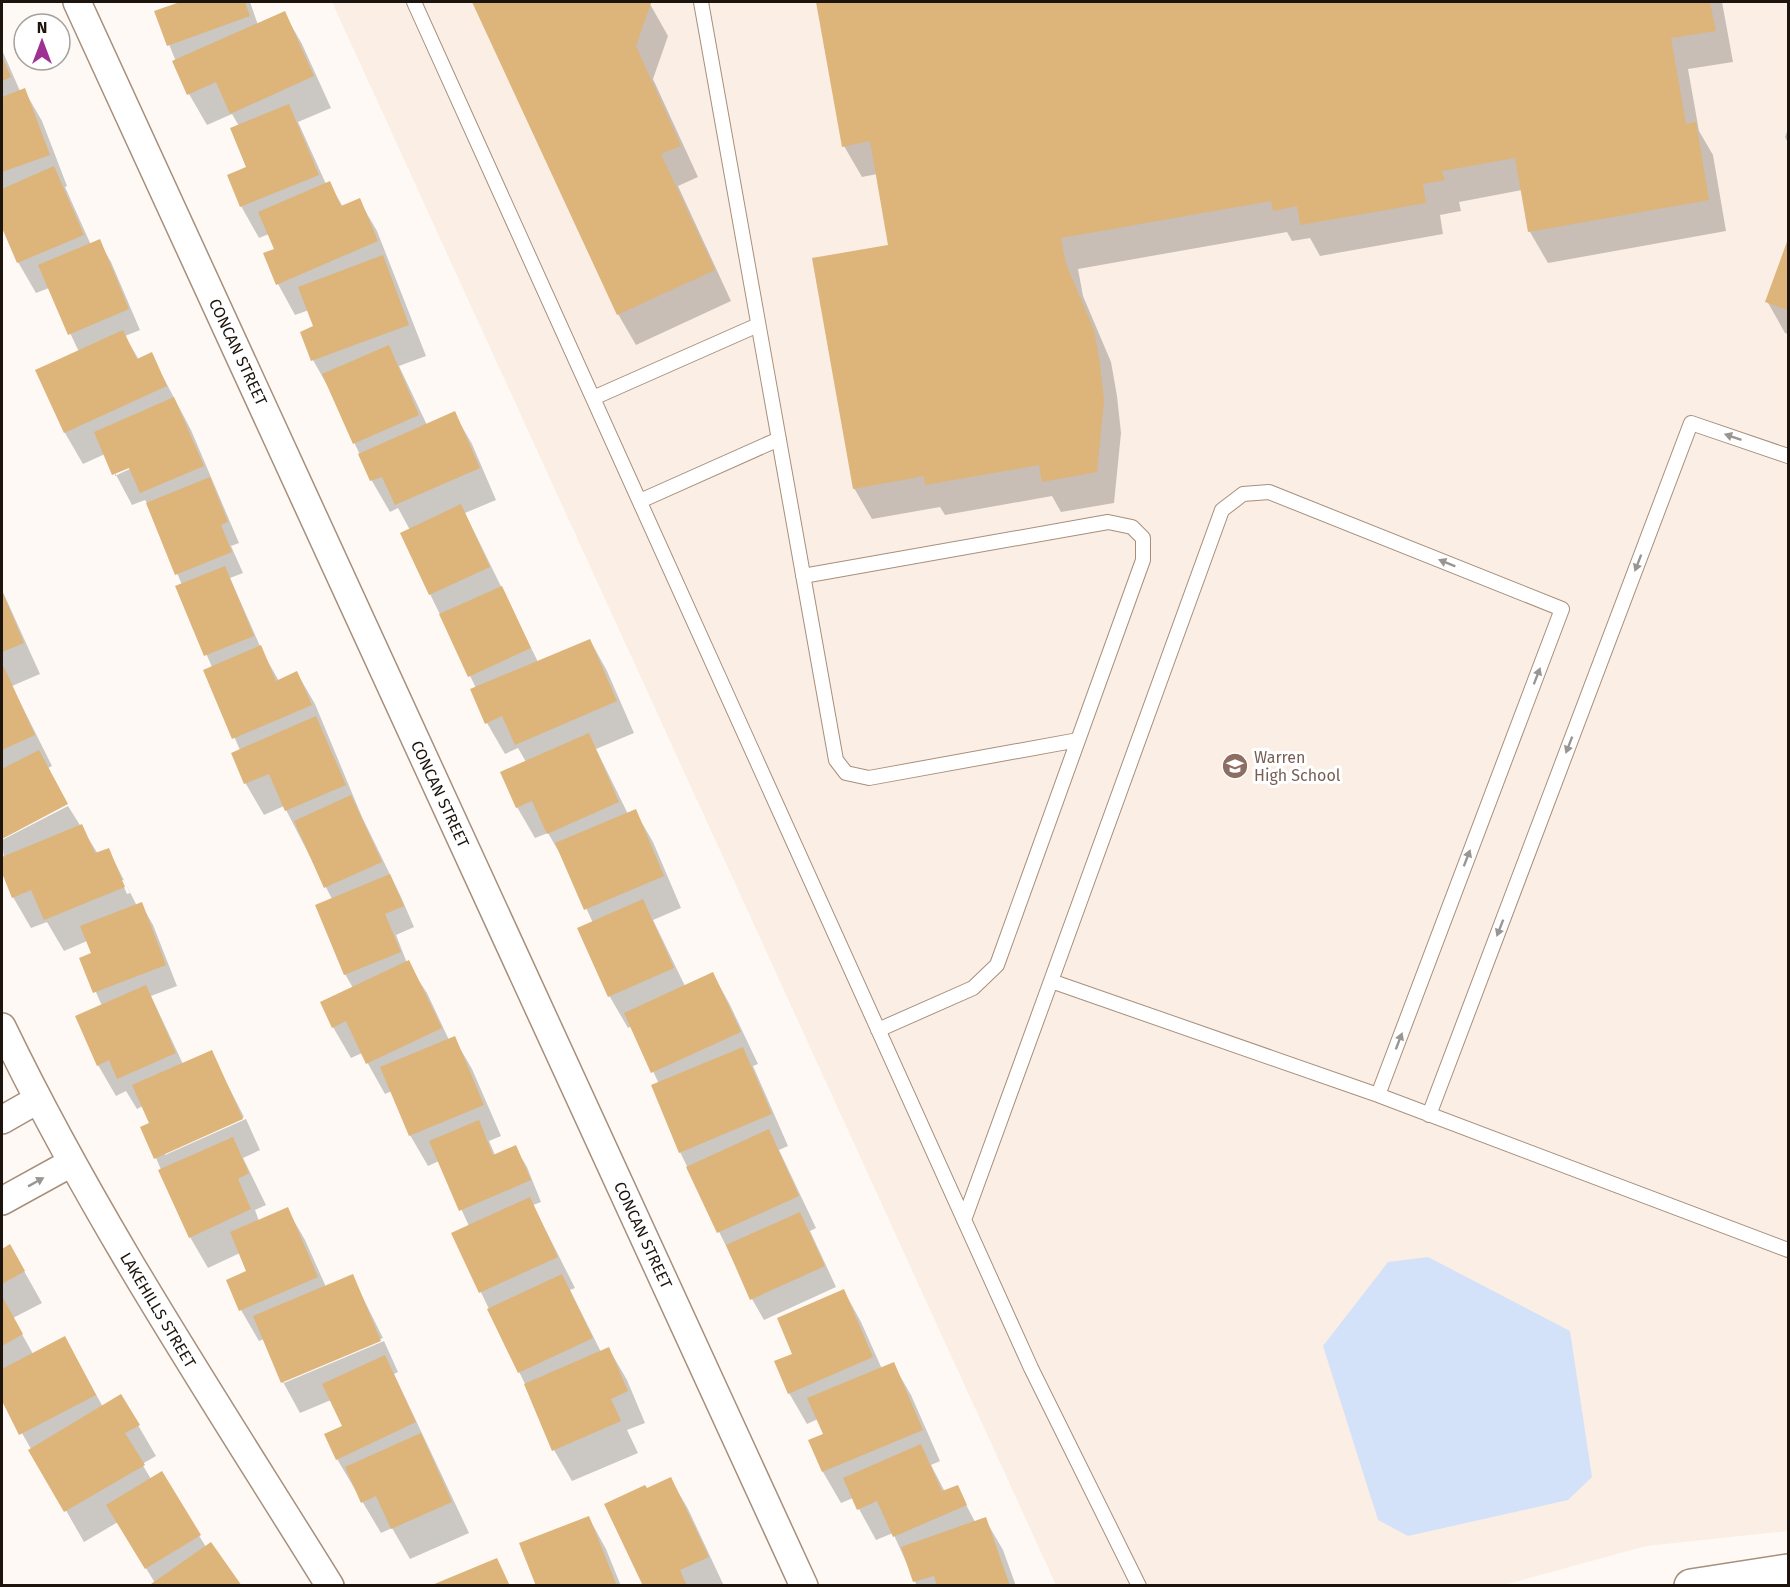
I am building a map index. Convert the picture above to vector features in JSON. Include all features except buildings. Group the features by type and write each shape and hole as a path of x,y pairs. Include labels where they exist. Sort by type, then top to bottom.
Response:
{"main road":[{"path":"1691,1586 1788,1571"}],"street":[{"name":"CONCAN STREET","path":"76,2 804,1586"},
{"name":"LAKEHILLS STREET","path":"2,1027 37,1100 71,1163 186,1358 330,1586"},
{"path":"2,1120 37,1100"},
{"path":"2,1201 71,1163"}],"lane":[{"path":"414,2 1031,1368 1139,1586"},
{"path":"701,2 836,760 846,773 869,778 1078,740"},
{"path":"593,398 758,325"},
{"path":"1429,1115 1691,423 1788,456"},
{"path":"640,501 779,439"},
{"path":"964,1220 1222,510 1243,494 1269,492 1562,609 1378,1095"},
{"path":"803,576 1108,522 1132,527 1143,538 1143,560 997,964 973,988 879,1030"},
{"path":"1051,981 1378,1095 1788,1250"}],"shaded area":[{"name":"Warren High School","path":"332,2 1788,2 1788,1531 1646,1546 1504,1585 1056,1585"}],"water":[{"path":"1428,1257 1570,1331 1592,1477 1568,1500 1408,1536 1378,1520 1323,1346 1388,1262"}],"place":[{"name":"Warren High School","path":"1235,766"}]}
